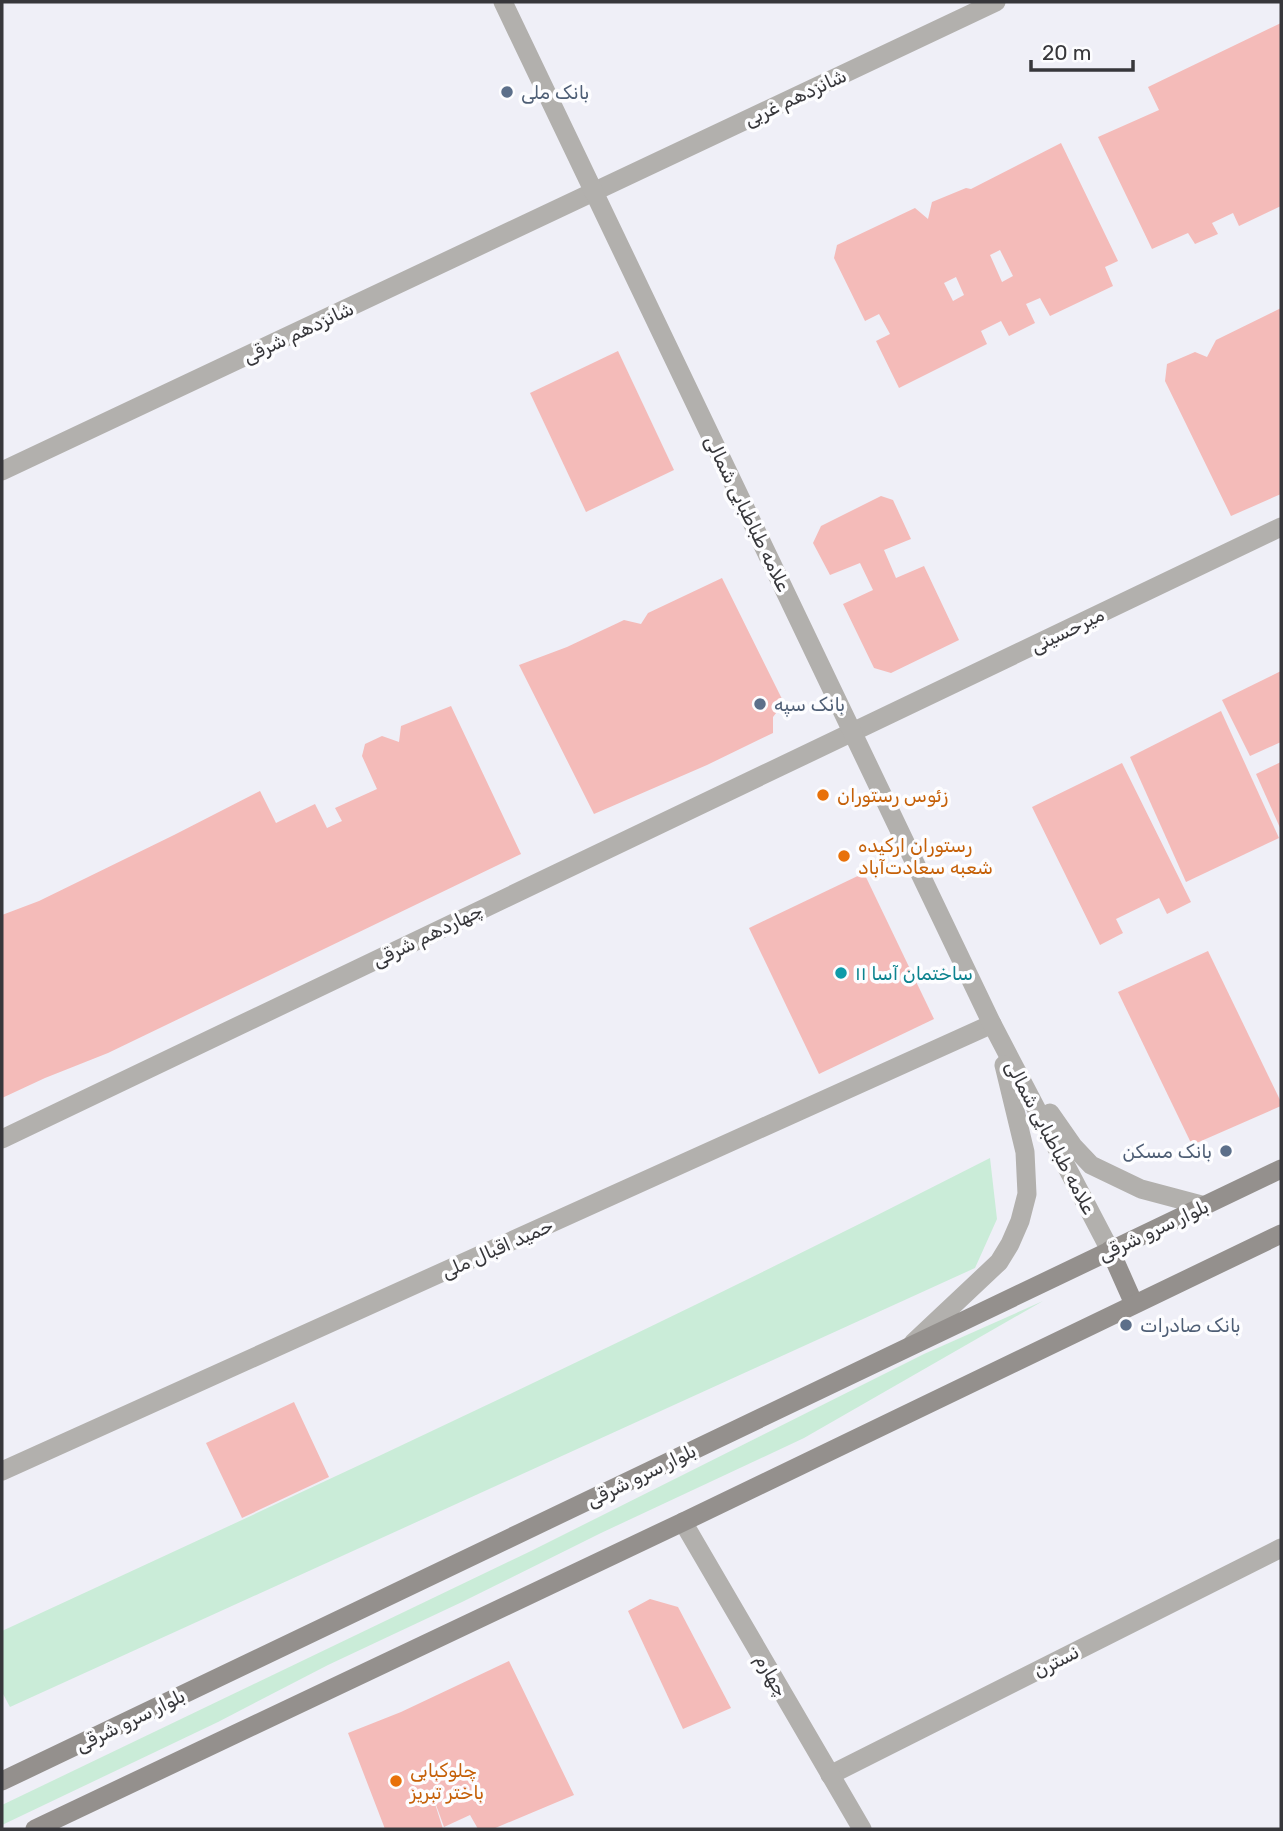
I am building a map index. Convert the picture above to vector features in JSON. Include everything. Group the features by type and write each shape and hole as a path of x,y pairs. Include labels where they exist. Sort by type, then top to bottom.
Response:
{"main road":[{"name":"بلوار سرو شرقی","path":"2,1781 1281,1170"},
{"path":"35,1829 683,1522 1281,1234"},
{"path":"1110,1250 1134,1304"}],"street":[{"name":"علامه طباطبایی شمالی","path":"503,2 992,1024 1110,1250"},
{"name":"شانزدهم غربی","path":"594,192 996,2"},
{"name":"شانزدهم شرقی","path":"2,471 594,192"},
{"name":"میرحسینی","path":"852,732 1281,527"},
{"name":"چهاردهم شرقی","path":"2,1139 852,732"},
{"name":"علامه طباطبایی شمالی","path":"992,1024 1073,1146 1091,1165 1141,1189 1205,1206"},
{"name":"علامه طباطبایی شمالی","path":"909,1347 999,1262 1020,1221 1027,1194 1025,1152 1011,1088 992,1024"},
{"name":"حمید اقبال ملی","path":"2,1471 992,1024"},
{"name":"چهارم","path":"683,1522 862,1829"},
{"name":"نسترن","path":"830,1775 1281,1548"}],"green space":[{"path":"990,1158 997,1219 975,1268 10,1707 2,1692 2,1631 622,1340"},
{"path":"1043,1301 804,1438 601,1533 2,1825 2,1805 531,1551 924,1354"}],"building":[{"path":"1281,23 1281,206 1239,226 1233,213 1212,223 1218,234 1195,244 1188,233 1152,249 1098,137 1159,110 1148,87"},
{"path":"1061,143 1118,261 1105,267 1113,286 1050,316 1040,298 1026,304 1035,323 1009,336 1001,321 981,331 987,344 899,388 876,341 890,334 879,314 865,321 834,258 837,245 915,208 928,219 932,202 966,188 971,189","holes":["1000,250 1013,276 1002,282 990,255","956,277 964,295 953,301 944,283"]},
{"path":"1281,308 1281,494 1231,516 1165,381 1167,364 1195,352 1207,357 1216,340"},
{"path":"618,351 674,470 586,512 530,393"},
{"path":"881,496 893,500 911,539 884,550 896,578 924,566 959,640 891,673 874,668 843,604 873,590 860,563 830,575 813,543 821,526"},
{"path":"722,578 784,703 773,717 773,733 594,814 519,665 567,647 624,620 641,624 648,613"},
{"path":"1281,671 1281,742 1250,756 1222,700"},
{"path":"451,706 521,854 108,1053 2,1098 2,915 39,901 260,791 276,823 315,804 327,828 342,821 335,808 377,789 362,756 365,744 382,736 399,742 401,726"},
{"path":"1221,711 1279,838 1186,882 1130,757"},
{"path":"1281,762 1281,830 1256,774"},
{"path":"1122,763 1191,902 1167,914 1159,898 1116,919 1123,933 1100,945 1032,807"},
{"name":"ساختمان آسا ۱۱","path":"864,873 934,1019 819,1074 749,928"},
{"path":"1208,951 1281,1106 1192,1145 1118,992"},
{"path":"294,1402 329,1477 242,1518 206,1443"},
{"path":"650,1599 678,1607 731,1708 683,1729 628,1611"},
{"path":"509,1661 574,1795 493,1829 478,1829 470,1815 444,1827 431,1791 443,1829 385,1829 348,1733 401,1712"}],"place":[{"name":"بانک ملی","path":"507,92"},
{"name":"بانک سپه","path":"760,704"},
{"name":"زئوس رستوران","path":"823,795"},
{"name":"رستوران ارکیده شعبه سعادت‌آباد","path":"844,856"},
{"name":"ساختمان آسا ۱۱","path":"841,973"},
{"name":"بانک مسکن","path":"1226,1151"},
{"name":"بانک صادرات","path":"1126,1325"},
{"name":"چلوکبابی باختر تبریز","path":"396,1781"}]}
